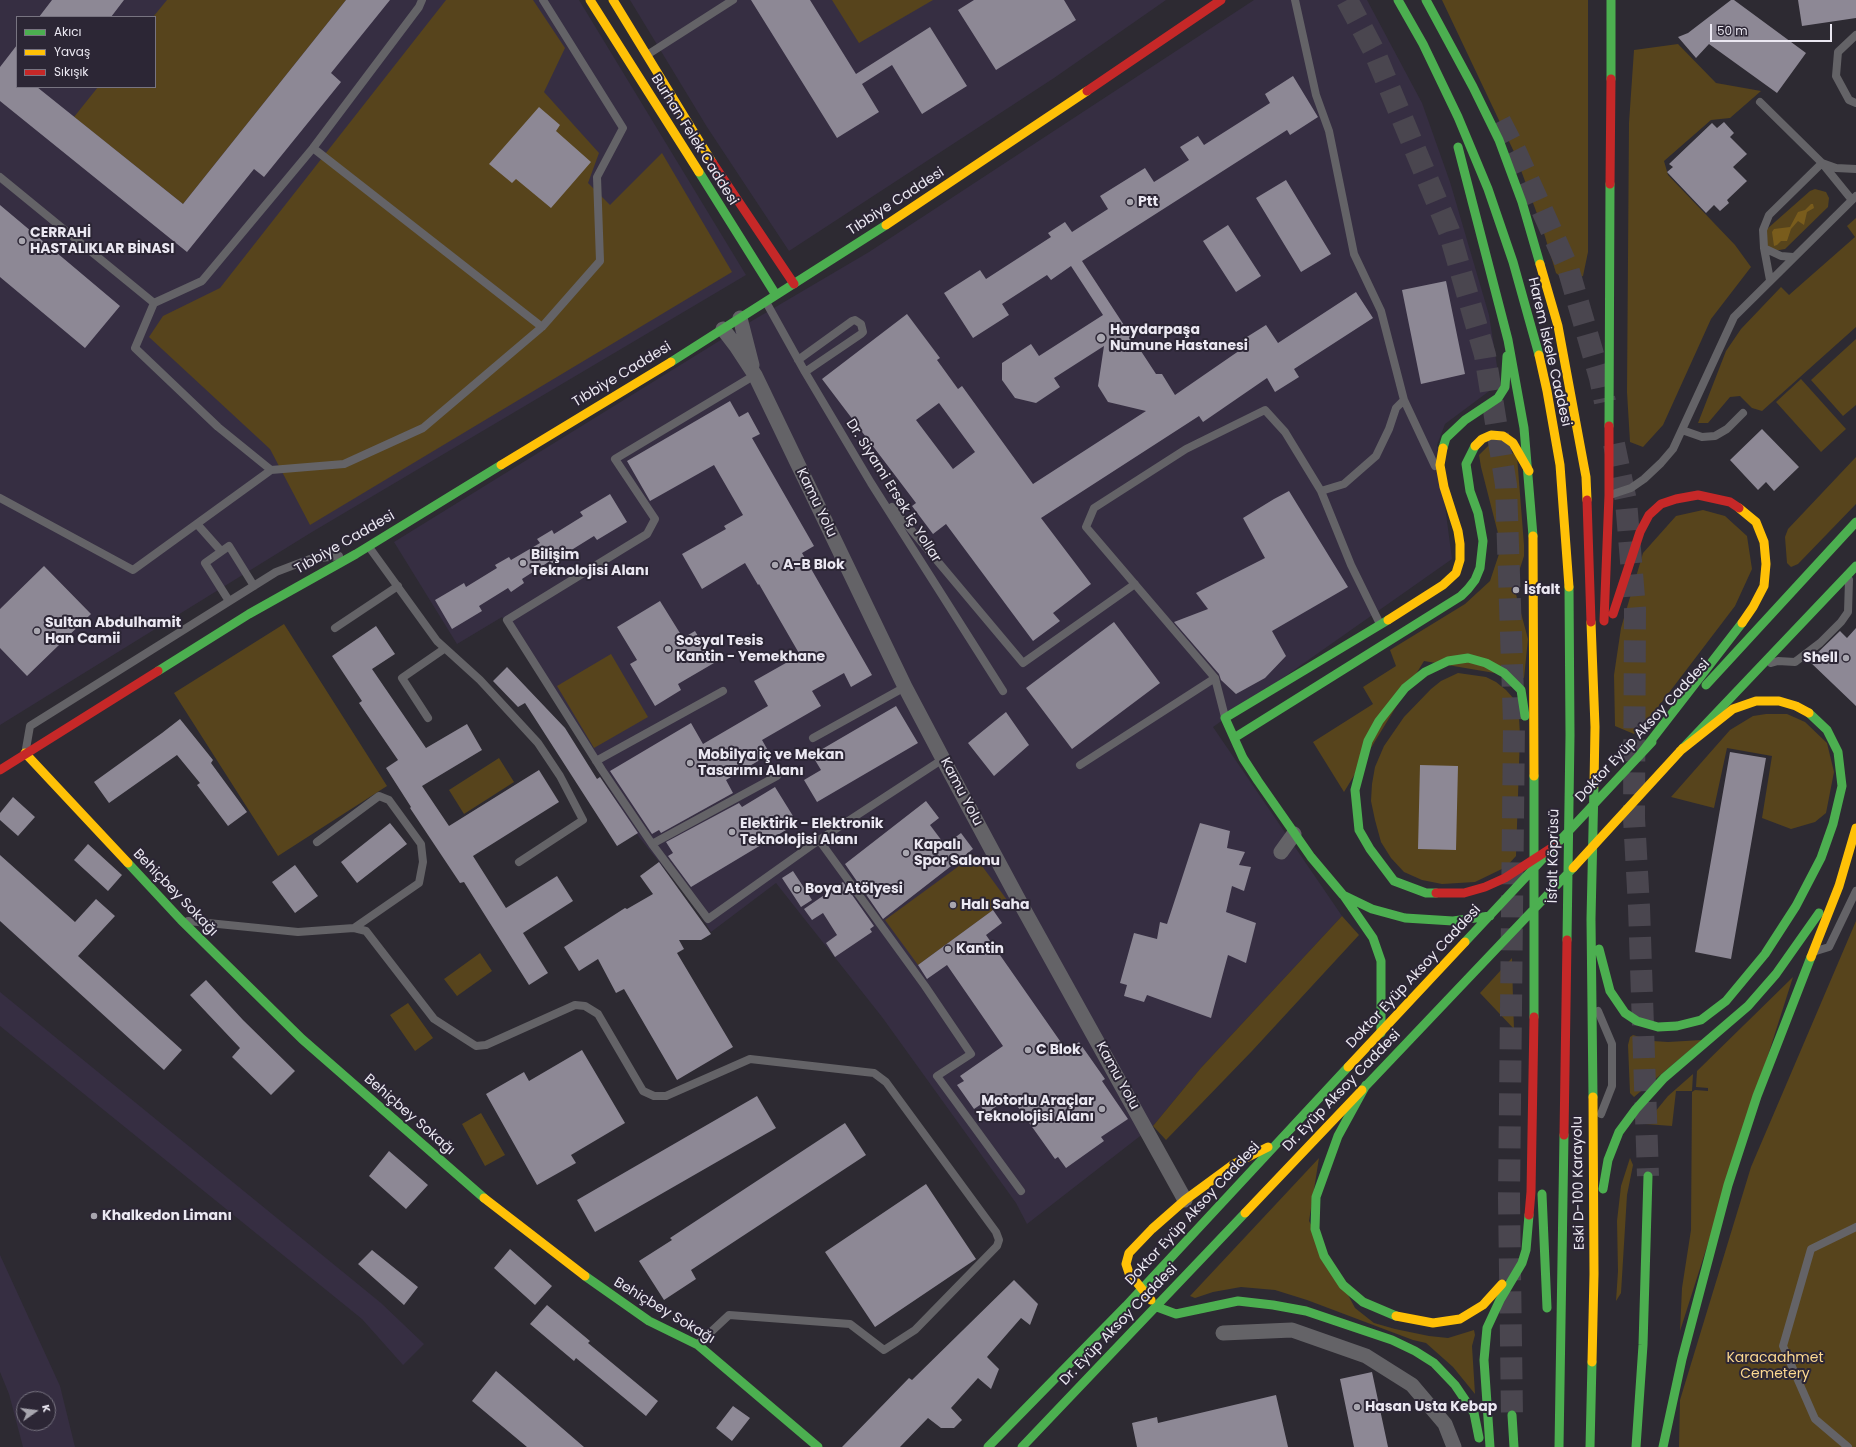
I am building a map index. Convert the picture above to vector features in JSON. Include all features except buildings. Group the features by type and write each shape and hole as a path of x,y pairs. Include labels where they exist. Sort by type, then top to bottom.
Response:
{"main road":[{"name":"Burhan Felek Caddesi","path":"590,0 776,295"},
{"name":"Burhan Felek Caddesi","path":"613,0 704,151 794,284"},
{"name":"Tıbbiye Caddesi","path":"0,770 249,614 356,554 723,329 928,200 1221,0"},
{"name":"Harem İskele Caddesi","path":"1398,0 1423,44 1458,117 1488,189 1513,262 1531,323 1547,391 1560,465 1569,587 1570,735"},
{"name":"Harem İskele Caddesi","path":"1426,0 1470,80 1499,140 1522,202 1558,326 1586,477 1595,728"},
{"path":"1611,0 1607,628 1640,532 1649,515 1661,504 1690,496 1713,497 1730,502 1744,511 1756,522 1764,542 1766,564 1764,586 1753,607 1732,637 1639,756"},
{"path":"1423,44 1454,131 1508,340 1524,428 1533,527 1534,1019 1531,1192 1527,1236 1522,1263 1500,1300 1487,1328 1484,1360 1490,1447"},
{"path":"1234,738 1384,633 1456,573 1460,560 1460,544 1458,531 1444,487 1440,465 1446,438 1465,420 1498,398 1505,387 1508,340"},
{"path":"1381,1033 1381,961 1373,938 1343,895 1294,834 1243,758 1225,718 1384,633 1462,596 1475,580 1480,568 1483,541 1478,514 1470,491 1466,464 1474,448 1482,439 1491,435 1503,436 1513,443 1529,471"},
{"name":"Doktor Eyüp Aksoy Caddesi","path":"988,1447 1142,1289 1856,522"},
{"path":"1680,751 1853,569"},
{"path":"1533,789 1528,732 1521,690 1504,673 1486,663 1468,658 1448,661 1425,672 1405,688 1379,721 1368,741 1355,790 1359,830 1370,849 1394,881 1426,893 1464,893 1485,887 1512,874 1556,845"},
{"path":"1602,658 1595,728 1591,919 1610,992 1625,1013 1637,1021 1658,1027 1677,1026 1700,1020 1726,1000 1764,954 1796,906 1821,858 1833,824 1842,786 1838,752 1827,730 1812,714 1796,706 1779,701 1758,701 1732,709 1680,751"},
{"name":"İsfalt Köprüsü","path":"1566,978 1570,735"},
{"name":"Dr. Eyüp Aksoy Caddesi","path":"1022,1447 1534,910 1680,751"},
{"name":"Tıbbiye Caddesi","path":"0,762 25,753"},
{"name":"Behiçbey Sokağı","path":"25,753 181,920 302,1039 503,1214 607,1293 649,1320 698,1344 818,1447"},
{"path":"1663,1447 1682,1359 1728,1185 1758,1096 1838,886 1856,828"},
{"path":"1594,1274 1602,1192 1608,1160 1619,1132 1636,1109 1664,1078 1748,1006 1776,974 1838,886"},
{"path":"1343,895 1372,908 1405,918 1453,921 1490,916"},
{"name":"Eski D-100 Karayolu","path":"1590,1447 1594,1274 1591,919"},
{"name":"Eski D-100 Karayolu","path":"1559,1447 1566,978"},
{"path":"1534,1019 1541,1162"},
{"path":"1366,1085 1338,1136 1316,1197 1315,1229 1324,1256 1344,1285 1363,1302 1386,1313 1407,1319 1432,1323 1460,1319 1483,1305 1501,1286 1515,1263 1527,1236"},
{"path":"1280,1141 1234,1164 1185,1200 1152,1229 1129,1254 1126,1264 1129,1273 1157,1307 1176,1314 1238,1301 1273,1305 1306,1311 1392,1340 1415,1350 1434,1363 1455,1385 1474,1413 1480,1447"},
{"path":"1636,1447 1643,1345 1648,1176"},
{"path":"1542,1186 1548,1320"},
{"path":"1551,1376 1554,1447"},
{"path":"1512,1416 1514,1447"}],"street":[{"name":"Kamu Yolu","path":"740,318 755,375"},
{"name":"Kamu Yolu","path":"723,329 755,375 904,687 1185,1200"},
{"path":"1281,852 1294,834"},
{"path":"1223,1333 1292,1330 1366,1356 1412,1385 1445,1424 1454,1447"}],"lane":[{"path":"271,470 218,427 135,348 154,303 202,281 313,148 419,8 422,0"},
{"path":"0,498 133,570 271,470 344,464 423,428 542,327 600,261 597,177 622,128 544,0"},
{"path":"647,55 733,0"},
{"path":"1295,0 1316,95 1329,131 1354,254 1381,311 1404,400 1444,487"},
{"path":"1856,35 1838,52 1836,76 1849,100 1856,103"},
{"path":"1609,495 1630,488 1644,479 1673,449 1734,317 1854,198 1822,163 1760,102"},
{"path":"313,148 542,327"},
{"path":"1822,163 1836,168 1856,169"},
{"path":"1770,280 1768,262 1764,248 1763,230 1769,215 1822,163"},
{"path":"0,177 154,303"},
{"path":"1764,248 1781,256 1793,258"},
{"name":"Dr. Siyami Ersek iç Yollar","path":"765,302 871,483 1003,691"},
{"path":"798,360 852,321 855,320 861,324 863,332 861,334 805,372"},
{"path":"755,375 615,459 655,518 647,534 507,620 596,761 652,844 708,919 820,840 943,759"},
{"path":"1321,491 1344,484 1376,456 1390,429 1396,408 1404,400"},
{"path":"1225,718 1215,678 1086,527 1094,508 1186,449 1265,410 1285,432 1321,491 1351,565 1384,633"},
{"path":"1682,430 1702,437 1715,436 1727,429 1743,413"},
{"path":"871,483 1023,663 1136,584"},
{"path":"197,524 221,551"},
{"path":"229,602 205,562 221,551 229,546 254,586"},
{"path":"369,546 444,649 480,680 538,743 560,776 583,820 519,862"},
{"path":"25,753 30,726 276,572 310,559 356,554"},
{"path":"1759,668 1778,661 1796,662 1820,643 1841,622 1848,612 1853,569"},
{"path":"335,628 398,586"},
{"path":"428,718 402,678 444,649"},
{"path":"1080,765 1215,678"},
{"path":"813,738 904,687"},
{"path":"596,761 723,691"},
{"path":"652,844 777,776"},
{"path":"317,842 379,796 389,800 422,844 423,862 419,883 354,928"},
{"path":"820,840 925,986 971,1054 937,1076 1021,1191"},
{"path":"1813,952 1829,947 1856,891"},
{"path":"181,920 298,932 354,928 366,931 434,1019 476,1046 486,1044 575,1005 585,1006 598,1014 643,1092 654,1096 666,1096 750,1059 874,1073 886,1082 996,1232 999,1240 997,1246 915,1330 884,1350 850,1324 729,1315 698,1344"},
{"path":"1592,1000 1612,1044 1612,1086 1604,1104 1592,1140"},
{"path":"1848,1447 1815,1419 1782,1346 1812,1249 1856,1227"}],"shaded area":[{"path":"0,0 579,0 746,275 312,532 0,725"},
{"path":"630,0 1166,0 1054,78 789,251 707,127"},
{"path":"1254,0 1367,0 1422,103 1450,182 1489,315 1497,366 1496,386 1445,424 1437,445 1452,559 1213,727 1342,916 1200,1069 1153,1126 1027,1224 1016,1203 882,1017 776,883 711,932 691,901 639,837 502,617 457,644 394,542 745,325 869,252"},
{"path":"1813,204 1814,208 1807,212 1804,225 1798,221 1791,229 1787,241 1781,241 1774,246 1772,232 1774,229 1790,227 1798,212 1805,210"},
{"path":"0,992 381,1303 424,1344 403,1365 362,1319 0,1026"},
{"path":"0,1255 60,1386 75,1447 23,1447 19,1431 56,1431 56,1391 16,1391 16,1420 9,1394 0,1372"}],"green space":[{"path":"167,0 346,0 183,204 74,117 97,88 156,88 156,16 154,16"},
{"path":"446,0 533,0 565,48 544,92 599,153 588,183 610,205 662,153 732,272 310,525 270,449 149,337 163,316 220,288"},
{"path":"832,0 933,0 859,43"},
{"path":"1442,0 1588,0 1588,252 1583,276 1567,282 1556,273 1543,230 1515,154"},
{"path":"1678,44 1716,83 1761,91 1730,118 1711,120 1664,161 1668,175 1735,245 1751,267 1711,319 1663,425 1643,447 1630,442 1627,392 1629,123 1634,50"},
{"path":"1815,189 1826,192 1829,198 1828,207 1785,249 1774,251 1766,245 1765,237 1767,229 1810,191"},
{"path":"1856,218 1856,327 1762,411 1752,408 1740,396 1730,397 1708,423 1698,423 1726,351 1741,329 1781,287 1789,295 1855,237 1847,226"},
{"path":"1856,339 1856,405 1843,416 1811,380"},
{"path":"1801,379 1846,429 1821,452 1776,402"},
{"path":"1494,440 1517,456 1524,556 1514,587 1528,639 1524,678 1424,661 1344,792 1313,742 1373,704 1363,687 1396,666 1390,650 1465,604 1490,581 1499,554 1500,541 1479,455"},
{"path":"1856,457 1856,504 1798,564 1791,567 1787,563 1785,537 1788,529"},
{"path":"1703,510 1725,516 1747,536 1752,569 1735,606 1655,711 1634,734 1615,726 1614,675 1621,628 1643,553 1676,516"},
{"path":"284,624 387,786 278,856 174,693"},
{"path":"611,654 648,717 594,748 557,686"},
{"path":"1458,673 1486,677 1496,682 1514,699 1519,718 1520,735 1516,856 1506,867 1475,882 1442,884 1422,880 1404,872 1391,858 1381,842 1375,820 1371,801 1372,784 1375,767 1384,746 1404,717 1431,689 1441,681"},
{"path":"1766,714 1787,714 1805,722 1827,743 1834,772 1826,813 1815,822 1791,829 1762,818 1772,756 1727,748 1714,808 1671,797 1730,730 1753,716"},
{"path":"499,758 514,782 464,814 449,790"},
{"name":"Halı Saha","path":"974,855 1007,900 918,965 885,920"},
{"path":"1342,916 1359,935 1252,1051 1166,1140 1153,1126 1200,1069"},
{"name":"Karacaahmet Cemetery","path":"1856,921 1856,1447 1679,1447 1680,1400 1751,1167"},
{"path":"480,953 492,971 457,996 444,979"},
{"path":"1512,958 1513,999 1514,1029 1480,993"},
{"path":"1793,977 1680,1331 1682,1288 1691,1230 1692,1092 1695,1090 1708,1091 1708,1088 1696,1087 1697,1071"},
{"path":"408,1003 433,1038 415,1051 390,1015"},
{"path":"1633,1035 1653,1041 1668,1042 1702,1040 1634,1097 1630,1093 1628,1045 1630,1037"},
{"path":"1693,1074 1692,1091 1676,1091 1672,1126 1645,1124 1668,1096"},
{"path":"481,1113 505,1155 485,1166 462,1124"},
{"path":"1319,1158 1309,1221 1355,1308 1374,1323 1429,1336 1448,1338 1474,1330 1475,1335 1472,1346 1475,1394 1453,1367 1426,1343 1413,1340 1307,1300 1275,1290 1241,1287 1213,1292 1195,1298 1190,1296"},
{"path":"1630,1158 1633,1165 1627,1195 1621,1293 1616,1301 1618,1271 1617,1221 1621,1186"}],"tunnel":[{"path":"1347,0 1374,51 1449,231 1485,355 1506,485 1514,724 1509,1198 1512,1415"},
{"path":"1500,121 1516,152 1568,268 1600,378 1605,402"},
{"path":"1614,444 1626,501 1635,609 1634,818 1639,907 1648,1176"}],"traffic: fast":[{"path":"1398,0 1423,44 1458,117 1488,189 1513,262 1539,355"},
{"path":"1426,0 1473,87 1499,140 1522,202 1540,264"},
{"path":"1611,0 1611,79"},
{"path":"1458,147 1508,340 1524,428 1533,536"},
{"path":"699,172 776,295"},
{"path":"1609,426 1610,184"},
{"path":"671,362 886,225"},
{"path":"1443,448 1446,438 1465,420 1498,398 1505,387 1507,356"},
{"path":"1234,738 1461,596 1468,589 1475,580 1480,568 1483,541 1478,513 1470,491 1466,464 1475,446"},
{"path":"158,671 249,614 356,554 501,465"},
{"path":"1706,685 1856,522"},
{"path":"1683,748 1856,566"},
{"path":"1567,940 1570,735 1569,587"},
{"path":"1343,895 1311,857 1258,781 1243,758 1225,718 1388,620"},
{"path":"1639,756 1742,623"},
{"path":"1436,893 1426,893 1394,881 1370,849 1359,830 1355,790 1368,741 1379,721 1405,688 1425,672 1448,661 1468,658 1486,663 1504,673 1521,690 1525,716"},
{"path":"1599,949 1610,991 1625,1013 1637,1021 1658,1027 1677,1026 1701,1020 1726,1001 1765,954 1796,906 1821,858 1833,824 1842,786 1838,752 1827,730 1809,713"},
{"path":"1465,942 1652,742"},
{"path":"1534,776 1534,1017"},
{"path":"1593,1097 1591,919 1594,785"},
{"path":"128,863 181,920 302,1039 484,1198"},
{"path":"1362,1090 1573,868"},
{"path":"1343,895 1372,909 1405,918 1453,921 1490,916"},
{"path":"1344,896 1373,938 1381,961 1381,1033"},
{"path":"1603,1189 1608,1160 1619,1132 1636,1109 1664,1078 1748,1006 1776,974 1819,913"},
{"path":"1663,1447 1682,1359 1728,1185 1757,1096 1811,957"},
{"path":"988,1447 1126,1306 1348,1067"},
{"path":"1366,1085 1338,1136 1316,1197 1315,1229 1324,1256 1343,1285 1363,1302 1396,1316"},
{"path":"1559,1447 1564,1135"},
{"path":"1636,1447 1643,1345 1648,1176"},
{"path":"1542,1194 1547,1308"},
{"path":"1022,1447 1245,1213"},
{"path":"1490,1447 1484,1360 1487,1328 1500,1300 1522,1263 1526,1250 1529,1215"},
{"path":"585,1276 649,1321 698,1345 818,1447"},
{"path":"1157,1307 1176,1314 1238,1301 1273,1305 1306,1311 1392,1340 1415,1351 1434,1363 1455,1385 1474,1413 1479,1438"},
{"path":"1590,1447 1592,1362"},
{"path":"1512,1415 1514,1447"}],"traffic: slow":[{"path":"590,0 699,172"},
{"path":"613,0 712,162"},
{"path":"886,225 1087,91"},
{"path":"1540,264 1558,326 1586,477 1587,500"},
{"path":"1539,355 1560,465 1569,587"},
{"path":"501,465 671,362"},
{"path":"1475,446 1482,439 1491,435 1503,436 1513,443 1529,471"},
{"path":"1388,620 1443,585 1456,573 1460,560 1460,544 1458,531 1444,487 1440,465 1443,448"},
{"path":"1739,508 1756,522 1764,542 1766,564 1764,586 1753,607 1742,623"},
{"path":"1533,536 1534,776"},
{"path":"1591,622 1595,727 1594,785"},
{"path":"1680,751 1733,709 1756,701 1779,701 1796,706 1809,713"},
{"path":"1573,868 1683,748"},
{"path":"25,753 128,863"},
{"path":"1811,957 1839,886 1856,828"},
{"path":"1348,1067 1465,942"},
{"path":"1245,1213 1362,1090"},
{"path":"1592,1362 1594,1274 1593,1097"},
{"path":"1151,1300 1129,1273 1126,1264 1129,1253 1152,1229 1185,1200 1234,1164 1268,1147"},
{"path":"484,1198 585,1276"},
{"path":"1396,1316 1433,1323 1460,1319 1483,1305 1502,1284"}],"traffic: jam":[{"path":"1087,91 1221,0"},
{"path":"1610,184 1611,79"},
{"path":"712,162 794,284"},
{"path":"1604,621 1609,495 1609,426"},
{"path":"1613,614 1640,532 1649,515 1661,504 1676,499 1698,495 1730,502 1739,508"},
{"path":"1587,500 1591,622"},
{"path":"0,770 158,671"},
{"path":"1436,893 1464,893 1485,887 1505,878 1556,845"},
{"path":"1564,1135 1567,940"},
{"path":"1529,1215 1531,1192 1534,1017"}],"place":[{"name":"Ptt","path":"1130,202"},
{"name":"CERRAHİ HASTALIKLAR BİNASI","path":"22,241"},
{"name":"Haydarpaşa Numune Hastanesi","path":"1101,338"},
{"name":"Bilişim Teknolojisi Alanı","path":"523,563"},
{"name":"A-B Blok","path":"775,565"},
{"name":"İsfalt","path":"1516,590"},
{"name":"Sultan Abdulhamit Han Camii","path":"37,631"},
{"name":"Sosyal Tesis Kantin - Yemekhane","path":"668,649"},
{"name":"Shell","path":"1846,658"},
{"name":"Mobilya iç ve Mekan Tasarımı Alanı","path":"690,763"},
{"name":"Elektirik - Elektronik Teknolojisi Alanı","path":"732,832"},
{"name":"Kapalı Spor Salonu","path":"906,853"},
{"name":"Boya Atölyesi","path":"797,889"},
{"name":"Halı Saha","path":"953,905"},
{"name":"Kantin","path":"948,949"},
{"name":"C Blok","path":"1028,1050"},
{"name":"Motorlu Araçlar Teknolojisi Alanı","path":"1102,1109"},
{"name":"Khalkedon Limanı","path":"94,1216"},
{"name":"Hasan Usta Kebap","path":"1357,1407"}]}
